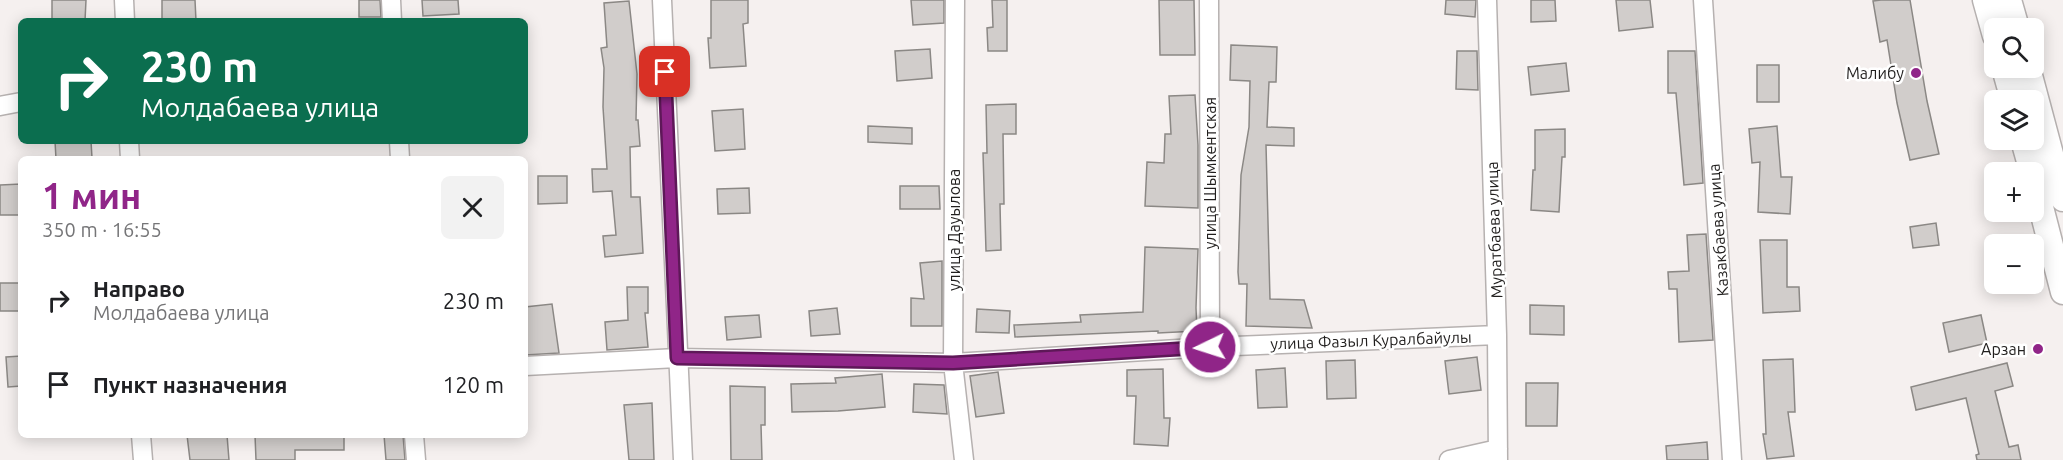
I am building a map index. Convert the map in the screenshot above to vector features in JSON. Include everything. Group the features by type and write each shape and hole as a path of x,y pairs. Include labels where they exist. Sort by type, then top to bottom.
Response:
{"main road":[{"path":"1985,0 1990,18"},
{"path":"2009,0 2014,18"},
{"path":"2031,78 2063,199"},
{"path":"2044,219 2063,292"}],"street":[{"path":"124,0 125,18"},
{"path":"391,0 392,18"},
{"path":"662,0 683,460"},
{"name":"улица Дауылова","path":"955,0 953,363 964,460"},
{"name":"улица Шымкентская","path":"1209,0 1210,347"},
{"name":"Муратбаева улица","path":"1486,0 1497,335 1498,455"},
{"name":"Казакбаева улица","path":"1703,0 1732,460"},
{"path":"0,106 18,103"},
{"name":"улица Фазыл Куралбайулы","path":"528,366 677,358 953,363 1210,347 1497,335"},
{"path":"141,438 142,460"},
{"path":"414,438 416,460"},
{"path":"1449,460 1498,455"}],"building":[{"path":"52,0 86,0 85,18 52,18"},
{"path":"162,0 195,0 196,18 162,18"},
{"path":"359,0 380,0 381,17 359,17"},
{"path":"422,0 458,0 459,14 423,16"},
{"path":"711,0 748,0 748,23 743,24 746,66 710,68 708,38 711,38"},
{"path":"911,0 944,0 944,23 913,25"},
{"path":"992,0 1007,0 1007,51 988,51 987,28 993,27"},
{"path":"1159,0 1194,0 1195,55 1160,55"},
{"path":"1446,0 1476,0 1475,17 1445,14"},
{"path":"1531,0 1555,0 1556,21 1531,22"},
{"path":"1616,0 1650,0 1653,27 1619,31"},
{"path":"1910,0 1927,101 1939,154 1910,160 1897,103 1887,40 1880,42 1873,1"},
{"path":"629,1 637,74 636,120 638,120 640,146 630,147 631,197 640,197 643,253 605,257 603,236 616,235 612,191 593,192 592,169 607,169 603,107 604,68 601,48 607,47 604,3"},
{"path":"1231,45 1277,47 1276,82 1269,82 1267,127 1294,128 1294,146 1266,145 1270,299 1304,300 1312,328 1246,326 1247,284 1239,284 1238,272 1241,175 1249,127 1250,81 1230,80"},
{"path":"930,49 932,78 897,81 895,51"},
{"path":"1457,51 1477,51 1478,90 1456,89"},
{"path":"1668,51 1695,51 1703,183 1684,185 1676,93 1668,93"},
{"path":"1566,63 1569,91 1531,95 1528,67"},
{"path":"1757,65 1779,65 1779,102 1757,102"},
{"path":"1195,95 1198,208 1145,206 1147,162 1164,163 1165,134 1171,134 1169,96"},
{"path":"1016,104 1016,134 1003,134 1004,204 1000,204 1001,250 986,251 983,153 987,153 986,105"},
{"path":"743,109 745,149 715,151 712,111"},
{"path":"868,126 912,128 912,144 868,142"},
{"path":"1777,126 1781,177 1792,177 1790,214 1758,212 1760,162 1752,163 1749,129"},
{"path":"1565,129 1565,157 1562,157 1559,212 1531,210 1533,170 1535,170 1535,130"},
{"path":"55,144 91,144 92,156 56,156"},
{"path":"538,176 567,176 567,203 538,204"},
{"path":"18,184 18,215 0,215 0,185"},
{"path":"900,186 939,186 940,209 900,209"},
{"path":"749,188 750,213 718,214 717,189"},
{"path":"1936,223 1939,245 1913,248 1910,227"},
{"path":"1706,234 1713,340 1679,342 1677,289 1669,289 1668,272 1689,271 1687,235"},
{"path":"1760,240 1787,240 1787,287 1799,287 1800,311 1763,313"},
{"path":"1145,247 1198,249 1197,331 1015,337 1014,325 1081,322 1080,315 1143,312"},
{"path":"942,261 942,326 911,326 911,298 924,299 920,263"},
{"path":"0,283 18,283 18,311 0,311"},
{"path":"627,287 648,287 648,313 645,313 648,347 607,350 605,322 628,320"},
{"path":"552,304 559,353 528,355 528,307"},
{"path":"1530,305 1564,306 1564,335 1530,334"},
{"path":"837,308 840,334 811,336 809,311"},
{"path":"977,309 1010,311 1009,333 976,332"},
{"path":"759,315 761,337 727,340 725,317"},
{"path":"1981,315 1987,343 1949,352 1943,323"},
{"path":"18,356 18,386 8,387 6,357"},
{"path":"1477,357 1481,390 1449,394 1445,361"},
{"path":"1793,359 1795,412 1788,412 1794,456 1767,459 1763,434 1766,434 1763,360"},
{"path":"1355,360 1356,398 1327,399 1326,361"},
{"path":"2007,363 2013,386 1995,391 2009,447 2018,445 2021,460 1977,460 1976,455 1979,454 1966,398 1916,410 1911,387"},
{"path":"1285,368 1287,407 1258,408 1256,370"},
{"path":"1163,369 1164,418 1170,418 1168,446 1134,444 1136,396 1127,396 1127,370"},
{"path":"998,372 1004,413 976,417 970,376"},
{"path":"882,374 885,407 792,412 791,384 836,383 835,378"},
{"path":"1526,383 1558,383 1557,426 1526,426"},
{"path":"914,384 944,385 947,414 913,412"},
{"path":"730,386 765,387 765,425 761,425 762,460 731,460"},
{"path":"652,403 654,460 629,460 624,405"},
{"path":"187,438 227,438 229,460 190,460"},
{"path":"255,438 344,438 344,450 295,450 295,460 256,460"},
{"path":"384,438 403,438 405,460 386,460"},
{"path":"1707,442 1708,460 1667,460 1666,446"}],"place":[{"name":"Малибу","path":"1916,73"},
{"name":"Арзан","path":"2038,349"}],"route":[{"path":"665,72 677,358 953,363 1210,347"}]}
